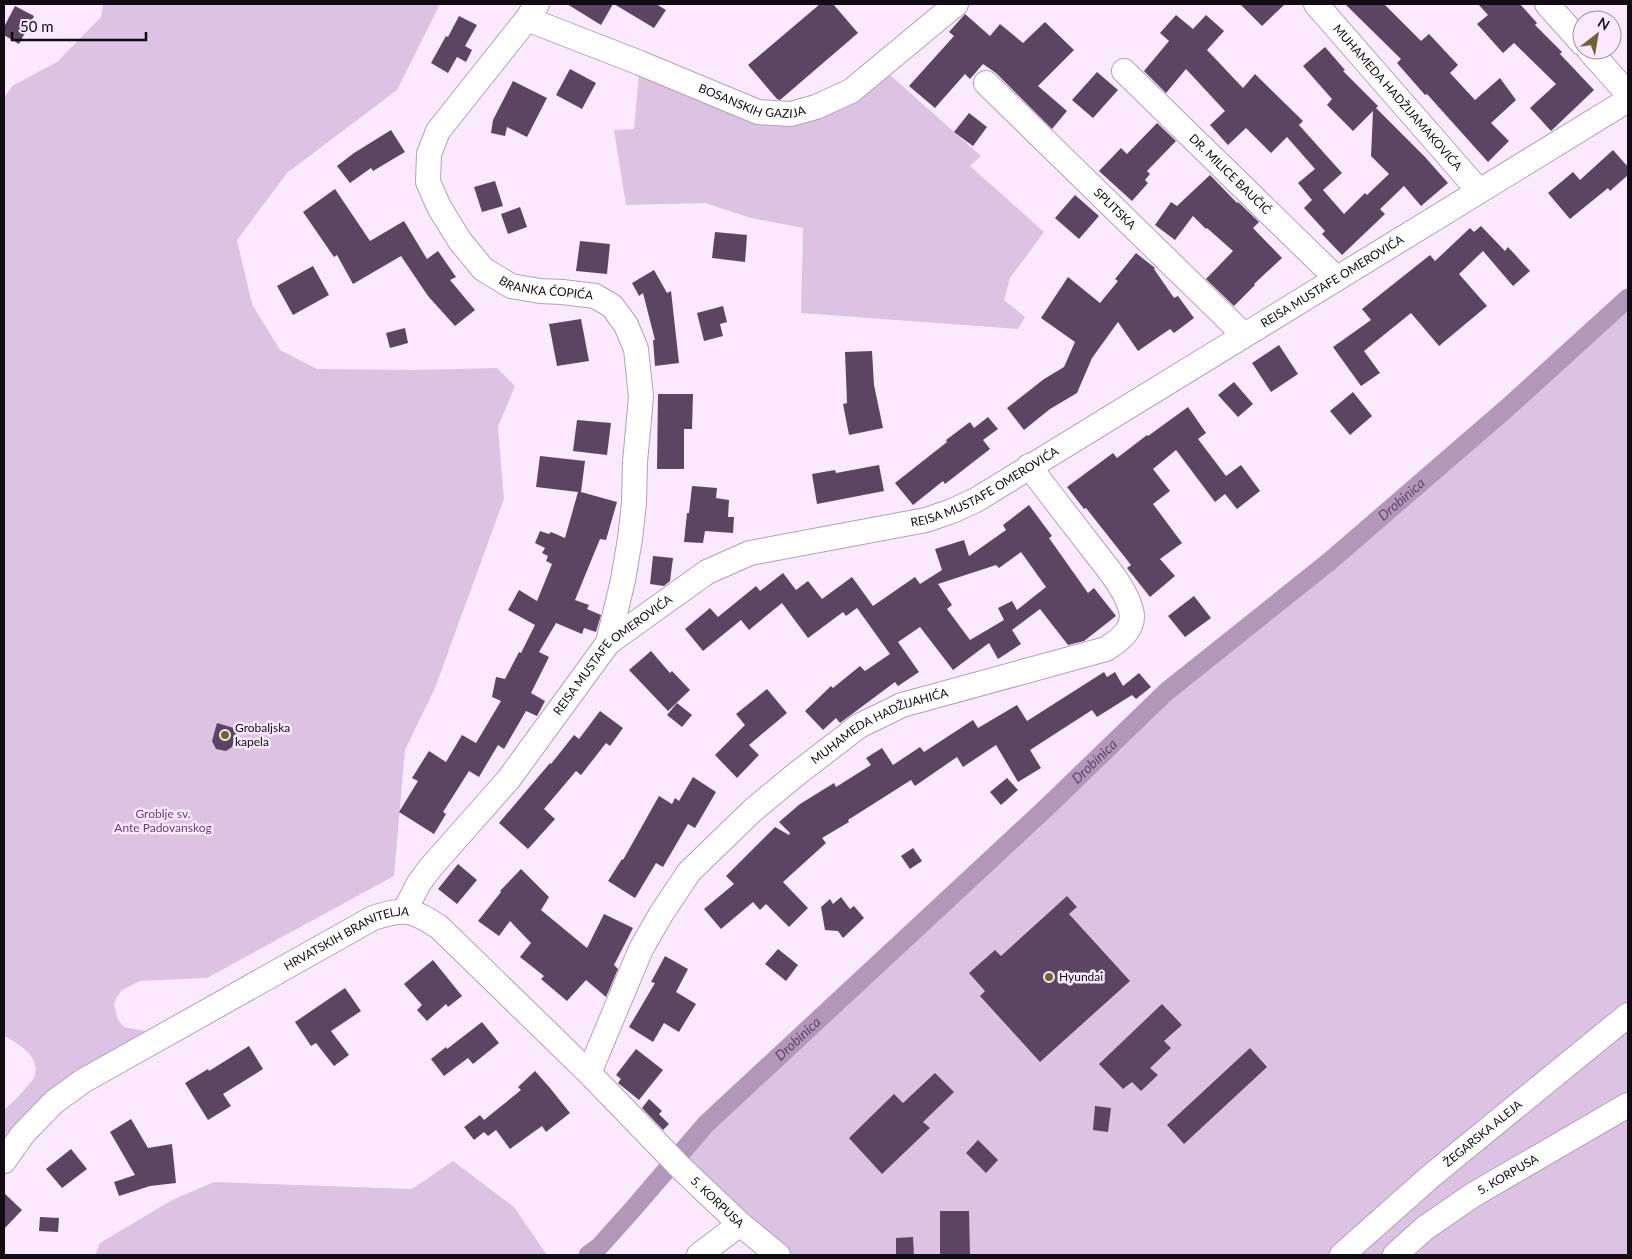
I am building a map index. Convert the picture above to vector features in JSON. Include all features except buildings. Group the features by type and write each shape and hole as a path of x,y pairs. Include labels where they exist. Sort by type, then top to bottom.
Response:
{"street":[{"name":"BOSANSKIH GAZIJA","path":"532,12 640,63 758,112 791,114 816,107 851,91 956,4"},
{"name":"MUHAMEDA HADŽIJAMAKOVIĆA","path":"1316,4 1479,191"},
{"path":"1547,4 1572,31"},
{"name":"BRANKA ĆOPIĆA","path":"532,12 438,131 429,154 428,182 439,207 460,241 483,269 511,286 540,291 595,296 612,306 626,325 636,349 641,397 635,462 634,503 623,580 608,643"},
{"path":"1598,60 1628,94"},
{"name":"DR. MILICE BAUČIĆ","path":"1124,71 1336,278"},
{"name":"SPLITSKA","path":"986,83 1244,335"},
{"name":"REISA MUSTAFE OMEROVIĆA","path":"405,910 431,867 508,780 608,643 707,572 750,553 926,520 976,500 1628,100"},
{"name":"MUHAMEDA HADŽIJAHIĆA","path":"589,1074 641,948 689,872 753,810 794,776 859,726 902,706 1106,649 1126,633 1131,624 1132,610 1125,595 1111,573 1029,466"},
{"name":"HRVATSKIH BRANITELJA","path":"4,1160 23,1134 54,1102 83,1081 168,1035 373,918 390,912 405,910 424,917 439,927 589,1074 658,1146"},
{"name":"ŽEGARSKA ALEJA","path":"1342,1255 1431,1176 1628,1015"},
{"name":"5. KORPUSA","path":"1395,1255 1425,1228 1473,1195 1628,1105"},
{"name":"5. KORPUSA","path":"658,1146 740,1224 778,1255"},
{"path":"699,1255 740,1224"}],"green space":[{"name":"Groblje sv. Ante Padovanskog","path":"103,4 440,4 397,90 287,173 237,240 252,304 280,350 317,369 415,370 497,368 515,386 498,427 504,499 435,688 405,750 394,876 207,978 140,981 122,990 114,1004 118,1020 124,1027 168,1035 4,1150 4,1110 31,1082 36,1070 32,1057 22,1047 4,1036 4,98 12,86 57,62 101,17"},
{"path":"640,63 791,114 880,66 981,156 970,166 1044,232 1010,278 1004,300 1025,317 1018,329 801,313 803,228 751,218 705,203 626,205 614,130 634,129"},
{"path":"1623,303 1628,307 1628,1255 778,1255 670,1167 706,1124 1046,808 1166,692 1234,639 1386,513 1507,408"},
{"path":"453,1161 514,1207 547,1255 95,1255 100,1243 172,1200 214,1182 412,1189"}],"waterway":[{"name":"Drobinica","path":"588,1255 599,1247 706,1124 1046,808 1166,692 1330,561 1507,408 1628,298"}],"place":[{"name":"Grobaljska kapela","path":"225,735"},
{"name":"Hyundai","path":"1049,977"}]}
